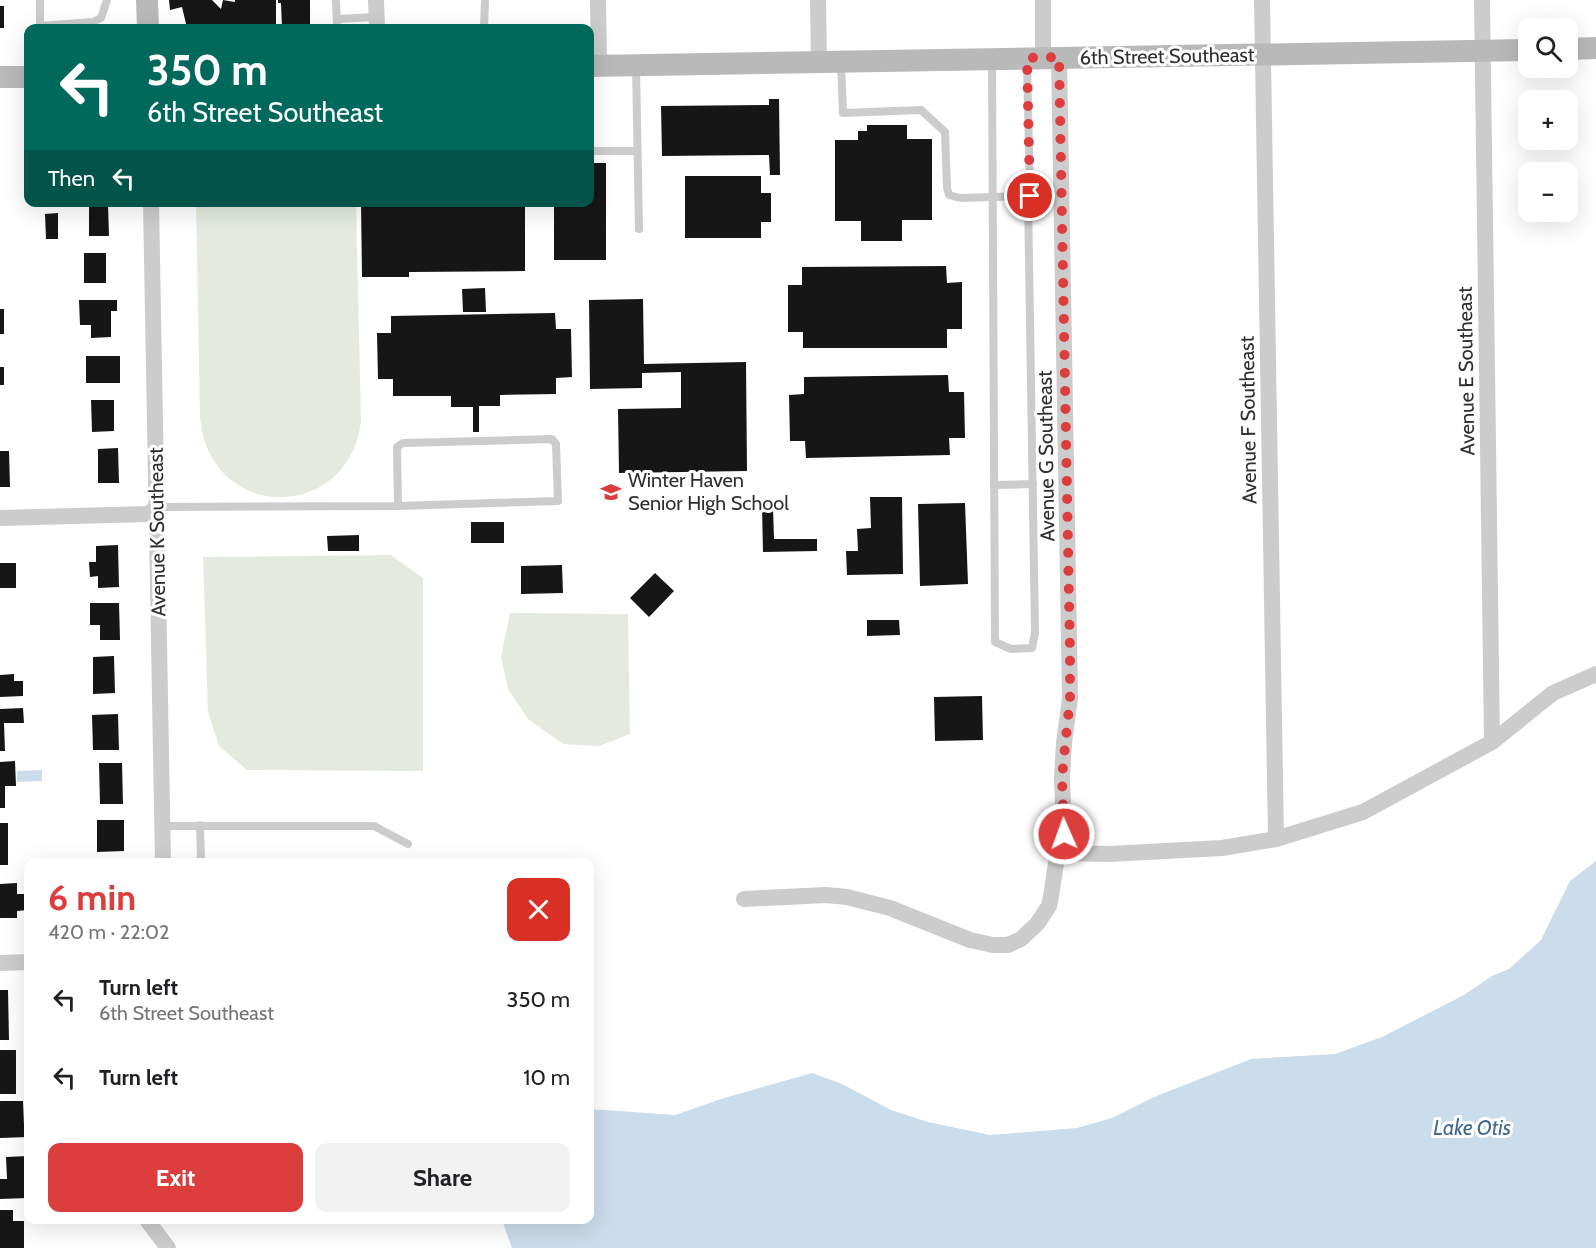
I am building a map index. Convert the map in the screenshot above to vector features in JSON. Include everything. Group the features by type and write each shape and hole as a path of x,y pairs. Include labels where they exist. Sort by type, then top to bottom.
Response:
{"street":[{"path":"147,0 148,24"},
{"path":"376,0 377,23"},
{"path":"594,66 598,0"},
{"path":"818,0 830,61"},
{"name":"Avenue G Southeast","path":"744,899 826,895 847,897 890,908 970,940 993,945 1008,945 1021,939 1049,906 1058,853 1064,834 1062,777 1070,698 1070,664 1043,57 1043,0"},
{"name":"Avenue F Southeast","path":"1262,0 1276,839"},
{"name":"Avenue E Southeast","path":"1482,0 1491,742"},
{"path":"1578,49 1596,48"},
{"name":"6th Street Southeast","path":"594,66 1518,50"},
{"path":"0,77 24,77"},
{"name":"Avenue K Southeast","path":"151,207 164,858"},
{"path":"0,518 148,514 157,507"},
{"path":"1058,853 1109,854 1200,850 1276,839 1363,812 1491,742 1553,693 1596,674"},
{"path":"0,963 24,962"},
{"path":"150,1224 168,1248"}],"lane":[{"path":"40,0 40,24"},
{"path":"72,24 93,22 101,18 107,0"},
{"path":"336,0 337,24"},
{"path":"484,24 485,0"},
{"path":"337,19 377,23"},
{"path":"992,58 995,642 1011,649 1027,649 1032,648 1035,633 1028,196 1030,196 1043,57"},
{"path":"830,61 843,113 921,110 945,132 946,188 949,195 953,197 1028,196"},
{"path":"636,65 639,229"},
{"path":"594,151 637,151"},
{"path":"157,507 398,506 558,501 556,444 552,439 403,443 397,447 398,506"},
{"path":"994,485 1033,484"},
{"path":"200,825 201,858"},
{"path":"164,826 374,826 408,844"}],"shaded area":[{"path":"196,207 356,207 361,422 350,456 331,479 306,493 278,497 251,491 227,476 209,451 200,417"},
{"path":"391,555 423,578 423,771 247,770 219,746 208,712 203,557"},
{"path":"510,613 628,614 630,734 599,746 563,744 528,719 508,689 501,657"}],"water":[{"path":"42,770 42,781 17,782 17,771"},
{"name":"Lake Otis","path":"1596,861 1596,1248 512,1248 503,1224 594,1224 594,1109 675,1115 724,1098 812,1073 842,1084 891,1110 928,1122 990,1135 1077,1128 1112,1118 1154,1097 1251,1059 1335,1054 1382,1037 1464,995 1492,976 1509,969 1541,940 1570,881"}],"building":[{"path":"169,0 212,0 221,9 223,0 235,2 235,0 276,0 276,24 186,24 182,7 170,10"},
{"path":"278,0 310,0 310,24 282,24 281,3 278,3"},
{"path":"0,6 4,6 4,28 0,28"},
{"path":"769,99 779,99 780,175 770,175 769,155 662,156 661,106 769,105"},
{"path":"867,125 907,125 907,139 932,139 932,220 902,220 902,241 861,241 861,221 835,221 835,140 858,140 858,131 867,131"},
{"path":"594,163 606,163 606,260 554,260 554,207 594,207"},
{"path":"685,176 761,176 761,193 771,193 771,222 761,222 761,238 685,238"},
{"path":"89,207 108,207 109,236 89,236"},
{"path":"361,207 525,207 525,271 409,272 409,277 362,277"},
{"path":"58,213 58,239 46,239 45,214"},
{"path":"84,253 106,253 106,283 84,283"},
{"path":"946,266 947,283 962,282 962,329 947,329 947,348 803,348 803,332 788,332 788,285 802,285 802,267"},
{"path":"485,288 486,312 463,312 462,289"},
{"path":"643,299 644,364 746,362 747,471 619,473 618,409 681,408 681,372 642,373 642,388 590,389 589,300"},
{"path":"79,300 117,300 117,311 111,311 111,337 91,338 91,325 80,325"},
{"path":"0,309 4,309 4,334 0,334"},
{"path":"555,313 556,329 571,329 572,377 556,378 556,394 500,395 500,406 479,406 479,432 473,432 473,407 451,407 451,396 393,396 393,379 378,379 377,333 391,333 391,316"},
{"path":"86,356 120,356 120,383 86,383"},
{"path":"0,367 4,367 4,385 0,385"},
{"path":"948,375 949,392 964,392 965,438 949,438 950,455 806,458 805,441 790,441 789,395 804,394 804,377"},
{"path":"91,400 114,400 114,431 92,432"},
{"path":"118,448 119,483 98,483 98,449"},
{"path":"0,451 9,451 10,487 0,487"},
{"path":"870,497 902,497 903,574 847,575 846,551 858,551 857,529 871,528"},
{"path":"965,503 968,584 920,586 918,504"},
{"path":"762,507 773,507 774,539 817,539 817,551 763,552"},
{"path":"471,522 504,522 504,543 471,543"},
{"path":"359,535 359,551 328,551 327,536"},
{"path":"118,545 119,587 98,588 98,576 90,577 89,562 96,562 96,546"},
{"path":"0,563 16,563 16,588 0,588"},
{"path":"562,565 563,593 521,594 521,566"},
{"path":"655,573 674,591 649,617 630,598"},
{"path":"90,603 119,603 120,640 100,640 100,625 90,625"},
{"path":"867,620 899,620 900,635 867,636"},
{"path":"114,656 115,693 93,694 93,657"},
{"path":"14,674 14,681 23,681 23,696 0,697 0,675"},
{"path":"982,696 983,740 935,741 934,697"},
{"path":"23,708 24,723 4,723 5,751 0,751 0,709"},
{"path":"118,714 119,750 93,750 92,715"},
{"path":"15,761 16,786 5,786 5,808 0,808 0,762"},
{"path":"99,763 122,763 123,804 100,804"},
{"path":"97,820 124,820 124,851 97,852"},
{"path":"0,823 8,823 8,865 0,865"},
{"path":"17,883 17,894 24,894 24,910 17,911 17,918 0,918 0,884"},
{"path":"0,990 8,990 9,1040 0,1040"},
{"path":"0,1050 16,1050 16,1094 0,1094"},
{"path":"0,1101 23,1101 24,1137 0,1138"},
{"path":"24,1156 24,1198 0,1199 0,1179 7,1179 6,1157"},
{"path":"0,1210 13,1210 13,1221 24,1221 24,1248 0,1248"}],"place":[{"name":"Winter Haven Senior High School","path":"611,492"}],"route":[{"path":"1030,196 1027,58 1059,57 1070,653 1070,698 1062,777 1064,834"}]}
